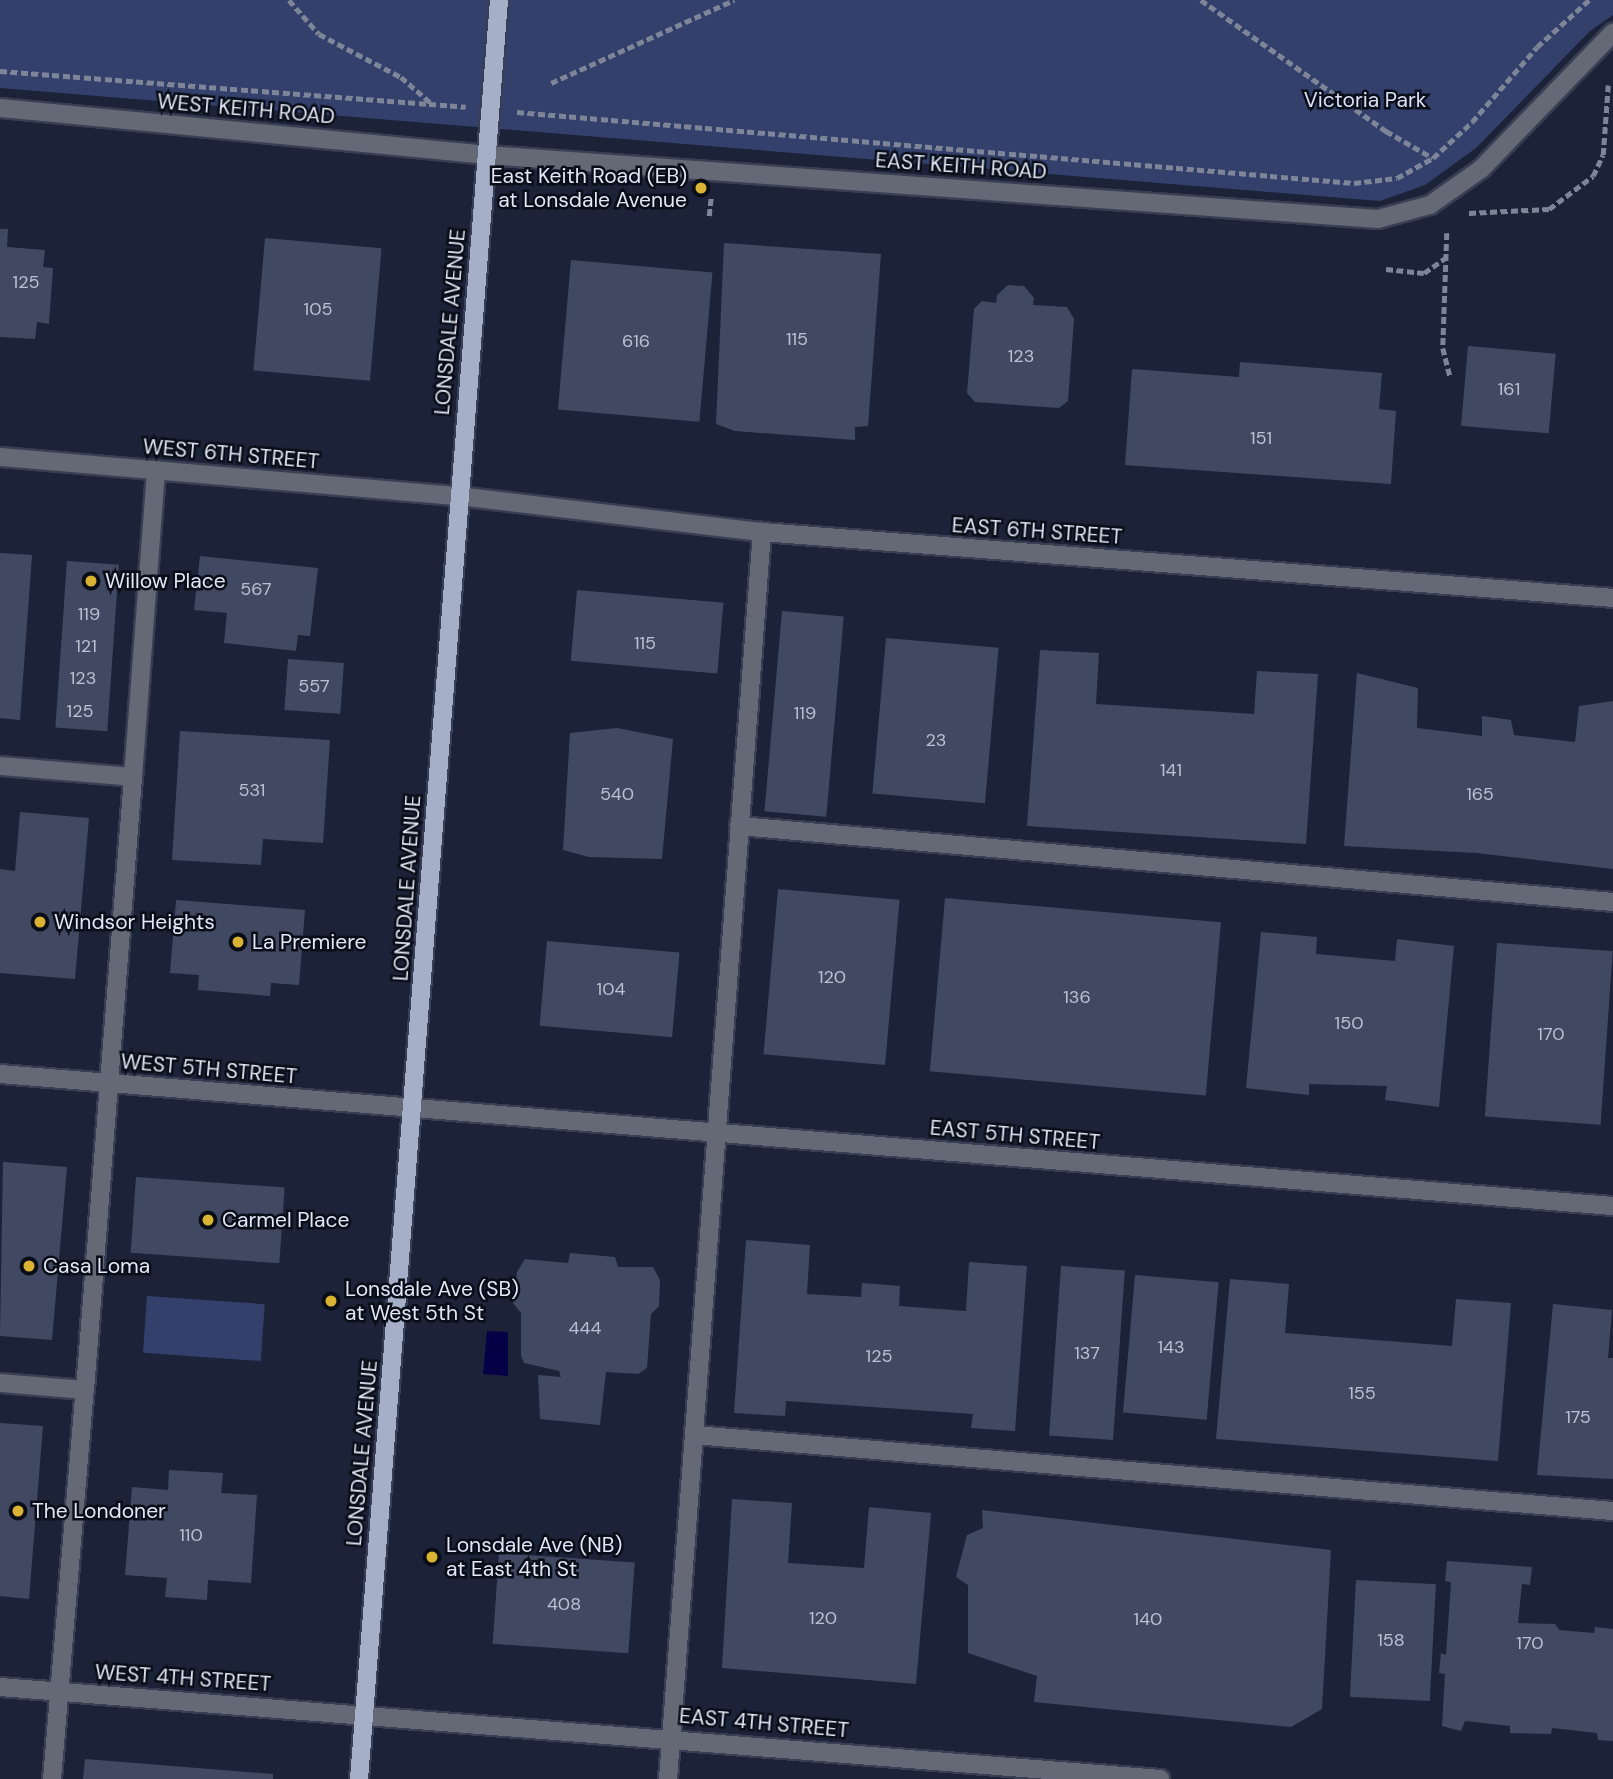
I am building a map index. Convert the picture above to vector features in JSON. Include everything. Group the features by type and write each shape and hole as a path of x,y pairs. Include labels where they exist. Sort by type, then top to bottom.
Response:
{"main road":[{"name":"LONSDALE AVENUE","path":"359,1779 414,1111 458,496 499,0"}],"street":[{"name":"EAST KEITH ROAD","path":"487,155 1378,219 1430,205 1481,169 1613,33"},
{"name":"WEST KEITH ROAD","path":"0,108 487,155"},
{"name":"WEST 6TH STREET","path":"0,457 458,496"},
{"path":"52,1779 110,1083 156,470"},
{"name":"EAST 6TH STREET","path":"458,496 762,532 1613,598"},
{"path":"668,1779 714,1134 762,532"},
{"path":"0,766 133,776"},
{"path":"740,826 1613,902"},
{"name":"WEST 5TH STREET","path":"0,1074 414,1111"},
{"name":"EAST 5TH STREET","path":"414,1111 1613,1206"},
{"path":"0,1383 85,1390"},
{"path":"694,1435 1613,1511"},
{"name":"WEST 4TH STREET","path":"0,1687 364,1714"},
{"name":"EAST 4TH STREET","path":"364,1714 1160,1779"}],"path":[{"path":"0,71 433,104 401,78 319,34 289,0"},
{"path":"551,83 734,0"},
{"path":"1201,0 1386,131 1433,158"},
{"path":"549,115 1354,183 1397,178 1433,158 1472,122 1537,47 1589,0"},
{"path":"1469,213 1549,209 1593,176 1603,155 1608,85"},
{"path":"1447,233 1443,348 1450,376"},
{"path":"1386,268 1424,273 1448,256"}],"green space":[{"name":"Victoria Park","path":"0,0 1613,0 1613,15 1590,31 1476,148 1425,185 1380,201 0,88"},
{"path":"147,1296 265,1304 261,1361 143,1353"}],"shaded area":[{"path":"487,1331 508,1332 508,1376 483,1374"}],"building":[{"path":"0,229 8,229 7,247 45,250 43,267 53,268 49,324 37,322 35,339 0,337"},
{"path":"265,238 382,248 370,381 253,370"},
{"path":"724,243 881,254 868,426 855,427 855,440 735,431 716,424"},
{"path":"571,260 712,272 699,422 558,409"},
{"path":"1008,285 1024,286 1034,298 1033,305 1067,307 1074,319 1068,401 1059,408 975,402 967,393 974,309 982,301 996,303 997,295"},
{"path":"1468,346 1556,354 1549,433 1461,426"},
{"path":"1240,362 1382,373 1379,409 1396,411 1391,484 1125,465 1132,369 1239,377"},
{"path":"0,553 32,555 20,720 0,718"},
{"path":"200,556 318,568 310,636 298,635 296,651 224,643 227,613 194,610"},
{"path":"67,561 119,565 107,731 55,728"},
{"path":"577,590 723,603 717,674 571,661"},
{"path":"782,611 844,616 826,817 764,811"},
{"path":"886,638 999,648 985,803 872,793"},
{"path":"1040,650 1099,653 1096,704 1254,714 1257,671 1318,674 1306,844 1027,826"},
{"path":"288,659 344,663 340,714 284,710"},
{"path":"1357,673 1418,688 1417,728 1482,736 1482,716 1511,720 1514,735 1575,742 1579,706 1613,701 1613,869 1477,853 1344,846"},
{"path":"617,728 673,739 662,859 589,857 563,850 570,733"},
{"path":"180,731 330,740 323,843 263,839 261,865 172,860"},
{"name":"Windsor Heights","path":"20,812 89,818 75,979 0,973 0,869 15,871"},
{"path":"778,889 900,900 885,1065 764,1054"},
{"path":"945,898 1221,922 1206,1095 930,1071"},
{"name":"La Premiere","path":"176,900 305,910 299,985 271,983 270,996 198,990 199,975 170,973"},
{"path":"1261,932 1317,937 1316,954 1395,961 1397,939 1454,946 1439,1107 1385,1100 1387,1086 1309,1084 1309,1095 1246,1088"},
{"path":"547,941 679,953 672,1037 540,1026"},
{"path":"1497,943 1613,951 1601,1125 1485,1117"},
{"name":"Casa Loma","path":"3,1162 67,1167 52,1340 0,1336"},
{"name":"Carmel Place","path":"136,1177 285,1187 279,1263 131,1253"},
{"path":"746,1240 810,1245 807,1294 861,1297 862,1283 900,1286 899,1306 966,1311 969,1262 1027,1266 1015,1431 971,1428 973,1414 786,1401 785,1416 734,1413"},
{"path":"570,1253 615,1257 618,1267 653,1267 660,1280 659,1306 651,1314 647,1368 638,1374 606,1372 600,1425 540,1419 538,1375 561,1377 559,1371 524,1363 521,1355 521,1313 513,1303 517,1272 525,1259 568,1263"},
{"path":"1061,1266 1125,1270 1113,1440 1049,1436"},
{"path":"1135,1275 1219,1282 1207,1420 1123,1412"},
{"path":"1230,1279 1289,1284 1285,1333 1452,1346 1456,1299 1511,1303 1498,1461 1216,1439"},
{"path":"1553,1304 1612,1310 1608,1358 1613,1358 1613,1479 1537,1475"},
{"name":"The Londoner","path":"0,1423 43,1426 29,1599 0,1596"},
{"path":"169,1470 223,1473 221,1493 257,1495 251,1583 208,1580 207,1600 165,1597 167,1578 125,1575 132,1487 168,1490"},
{"path":"732,1499 792,1503 788,1563 864,1568 869,1507 931,1513 916,1684 722,1668"},
{"path":"982,1510 1331,1550 1322,1709 1291,1727 1034,1702 1037,1676 968,1653 968,1585 956,1577 967,1535 983,1528"},
{"path":"499,1553 635,1562 628,1653 493,1644"},
{"path":"1447,1561 1532,1567 1530,1585 1522,1584 1518,1623 1555,1624 1559,1630 1594,1633 1595,1627 1613,1629 1613,1741 1598,1740 1597,1733 1552,1728 1551,1734 1510,1733 1510,1726 1465,1721 1461,1731 1442,1726 1445,1674 1439,1673 1441,1653 1446,1655 1451,1582 1445,1581"},
{"path":"1356,1580 1436,1584 1430,1701 1350,1697"},
{"path":"85,1759 273,1774 273,1779 83,1779"}],"place":[{"name":"East Keith Road (EB) at Lonsdale Avenue","path":"701,188"},
{"name":"Willow Place","path":"91,581"},
{"name":"Windsor Heights","path":"40,922"},
{"name":"La Premiere","path":"238,942"},
{"name":"Carmel Place","path":"208,1220"},
{"name":"Casa Loma","path":"29,1266"},
{"name":"Lonsdale Ave (SB) at West 5th St","path":"331,1301"},
{"name":"The Londoner","path":"18,1511"},
{"name":"Lonsdale Ave (NB) at East 4th St","path":"432,1557"}]}
